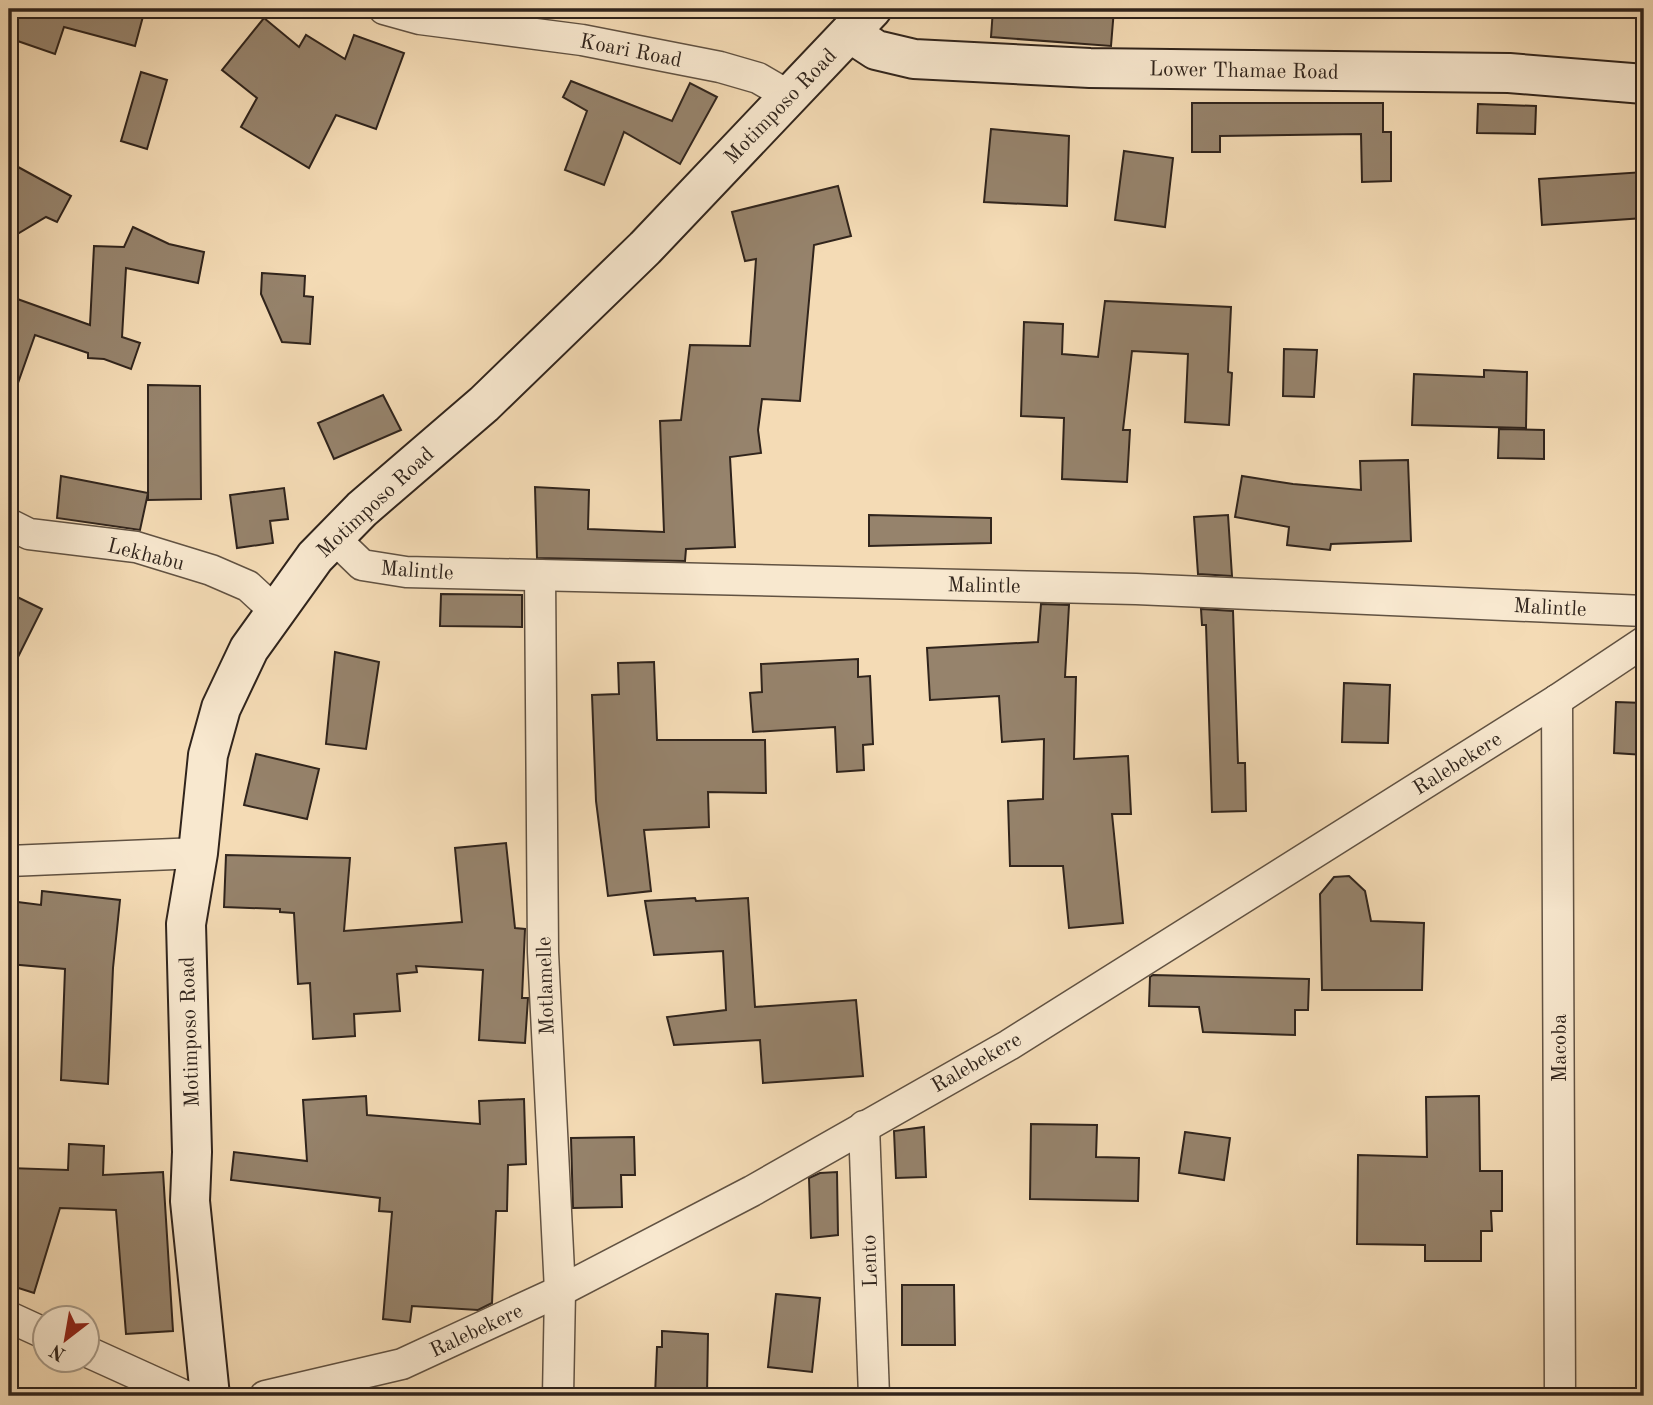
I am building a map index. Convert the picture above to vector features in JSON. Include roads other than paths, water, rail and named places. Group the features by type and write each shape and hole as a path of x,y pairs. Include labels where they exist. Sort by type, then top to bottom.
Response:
{"street":[{"name":"Koari Road","path":"384,9 420,19 582,40 720,67 758,78 789,96"},
{"name":"Motimposo Road","path":"210,1396 190,1201 192,1152 186,924 198,853 208,755 220,708 249,649 314,557 362,509 504,384 645,248 861,21"},
{"name":"Lower Thamae Road","path":"861,21 876,50 914,60 1090,68 1509,73 1644,84"},
{"name":"Lekhabu","path":"9,524 29,534 136,547 211,570 248,586 274,610"},
{"name":"Malintle","path":"334,538 362,565 406,572 1136,589 1644,611"},
{"name":"Motlamelle","path":"540,575 543,952 560,1291 558,1396"},
{"name":"Ralebekere","path":"265,1396 402,1364 560,1291 752,1191 1009,1045 1557,700 1644,642"},
{"name":"Macoba","path":"1557,700 1560,1396"},
{"path":"9,861 198,853"},
{"name":"Lento","path":"864,1126 874,1396"},
{"path":"9,1317 32,1328"},
{"path":"102,1358 185,1396"}]}
